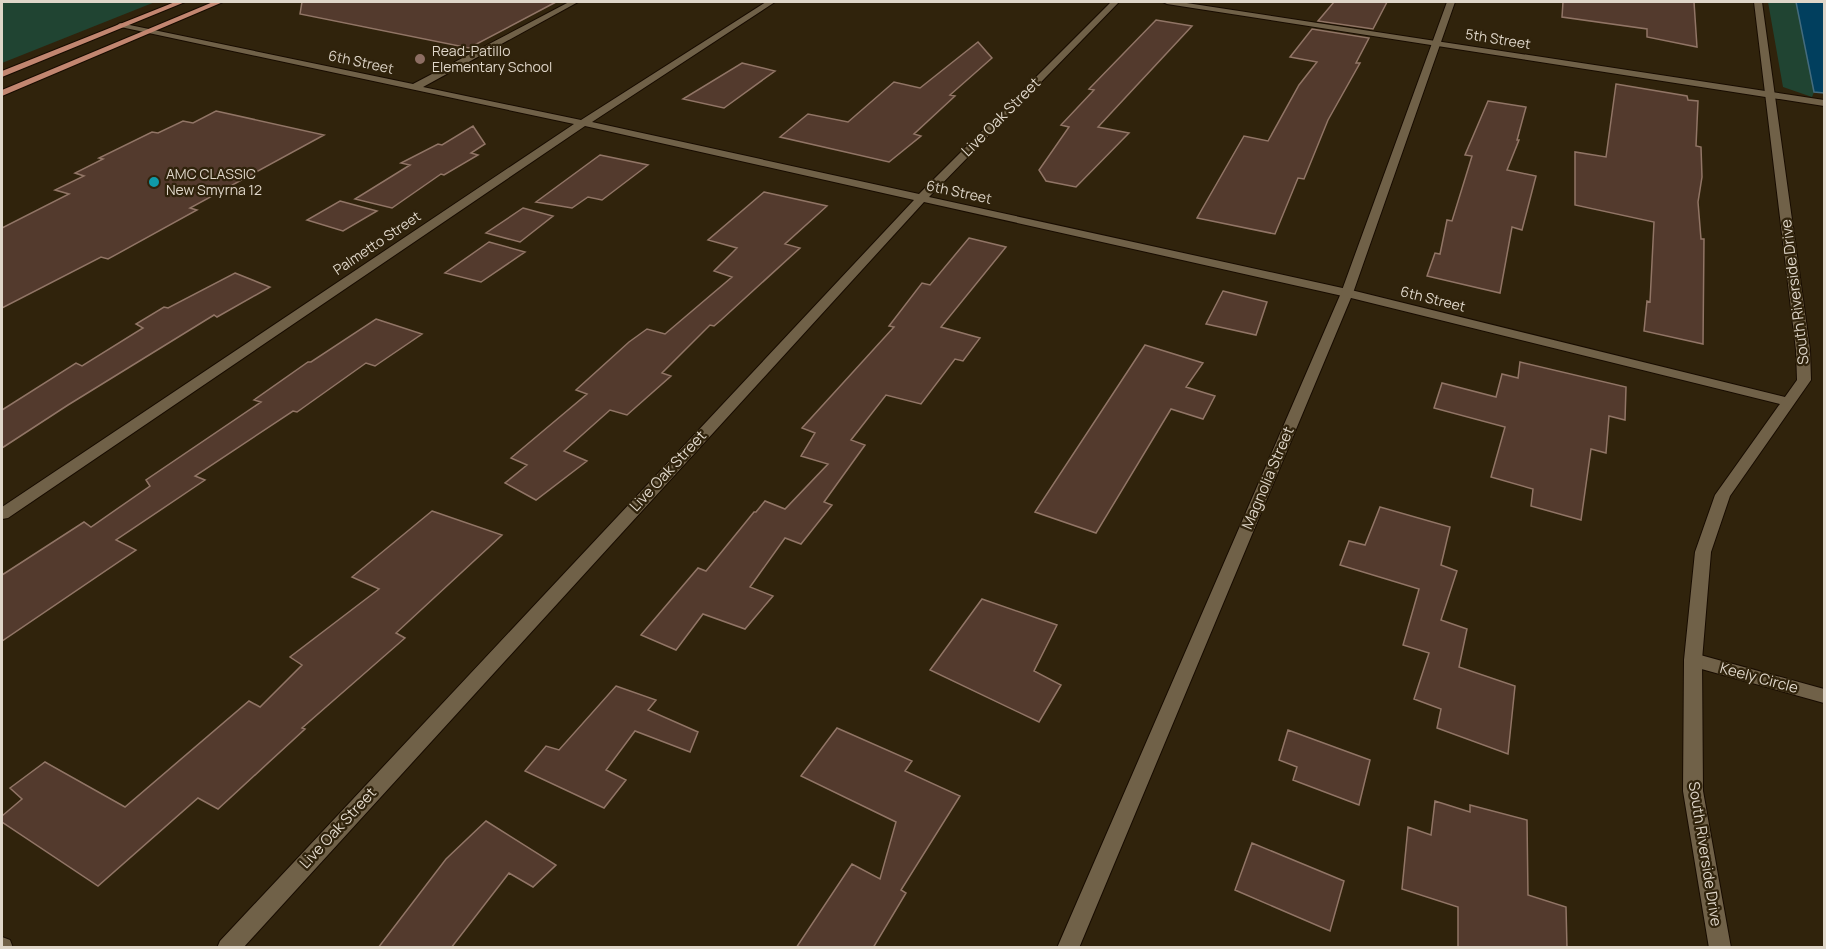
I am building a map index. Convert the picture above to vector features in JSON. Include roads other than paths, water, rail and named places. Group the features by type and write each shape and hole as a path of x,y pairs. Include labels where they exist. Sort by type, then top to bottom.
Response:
{"main road":[{"path":"2,74 181,2"},
{"path":"2,93 219,2"}],"street":[{"path":"413,88 574,2"},
{"name":"Palmetto Street","path":"2,514 583,123 771,2"},
{"name":"Live Oak Street","path":"228,948 921,199 1115,2"},
{"name":"5th Street","path":"1167,2 1824,104"},
{"name":"Magnolia Street","path":"1068,948 1347,293 1451,2"},
{"name":"South Riverside Drive","path":"1720,948 1693,791 1693,660 1702,552 1723,495 1804,380 1801,338 1758,2"},
{"name":"6th Street","path":"120,26 583,123 1347,293 1788,402"},
{"name":"Keely Circle","path":"1693,660 1824,696"}],"water":[{"path":"1796,2 1824,2 1824,93 1814,92"}],"place":[{"name":"Read-Patillo Elementary School","path":"420,59"},
{"name":"AMC CLASSIC New Smyrna 12","path":"154,182"}]}
